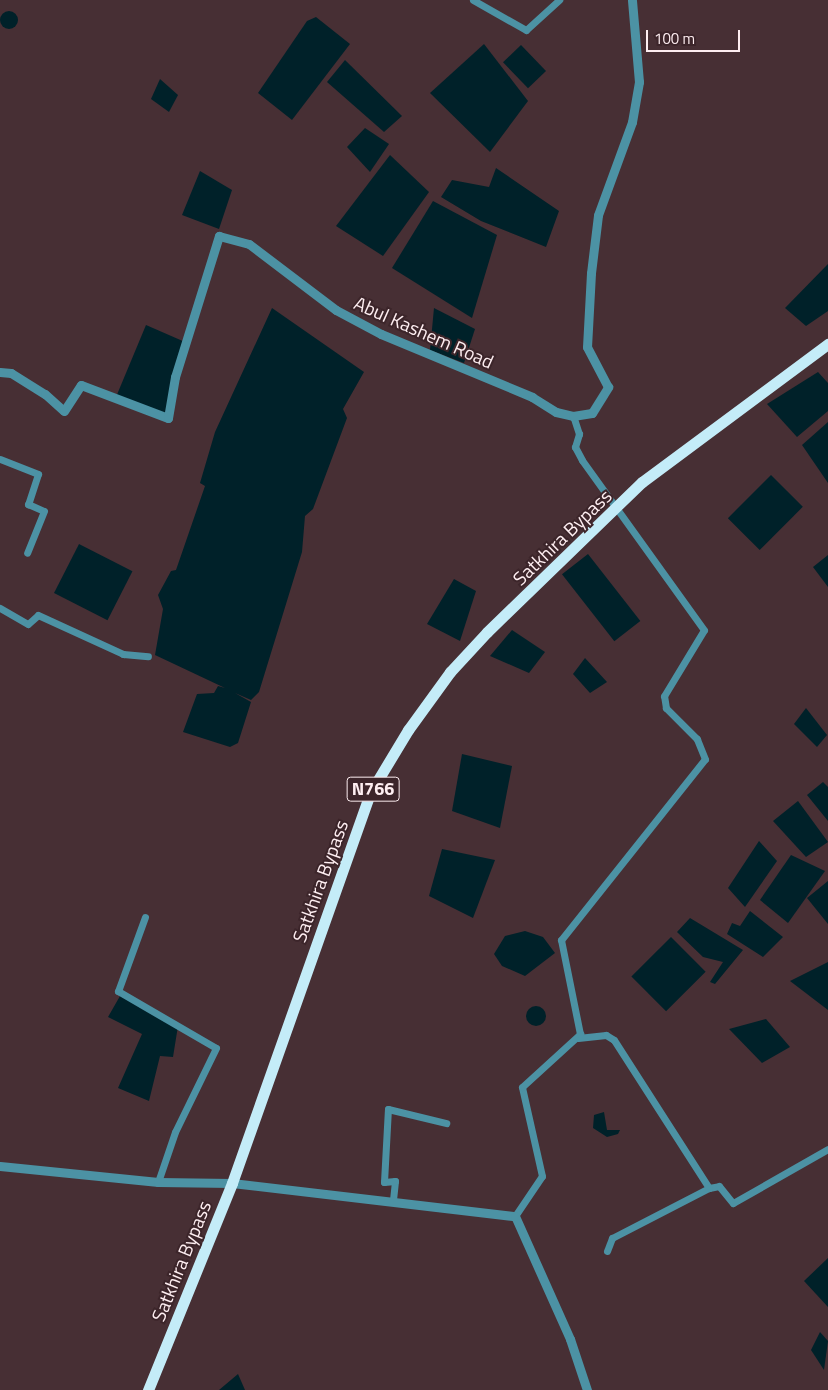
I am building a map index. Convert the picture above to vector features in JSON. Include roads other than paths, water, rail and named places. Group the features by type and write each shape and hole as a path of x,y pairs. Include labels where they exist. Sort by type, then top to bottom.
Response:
{"highway":[{"name":"Satkhira Bypass","path":"148,1390 232,1182 370,793 450,672 666,463 828,344"}],"street":[{"path":"473,0 526,30 559,0"},
{"path":"578,1038 563,936 705,759 697,739 666,708 664,696 704,630 575,447 579,434 573,416 592,413 608,387 607,377 592,358 587,332 598,216 632,122 639,82 632,0"},
{"name":"Abul Kashem Road","path":"0,372 12,373 45,394 64,410 81,386 168,418 175,377 219,236 248,244 336,310 381,334 573,416"},
{"path":"0,459 38,474 28,504 44,511 27,553"},
{"path":"0,608 28,624 38,615 123,654 148,656"},
{"path":"145,917 118,991 216,1048 158,1182"},
{"path":"514,1216 542,1176 522,1087 578,1038 606,1036 614,1040 709,1188"},
{"path":"393,1200 395,1180 384,1182 388,1109 446,1123"},
{"path":"607,1251 612,1238 709,1188 719,1186 733,1202 828,1150"},
{"path":"0,1166 158,1182 232,1182 514,1216"},
{"path":"514,1216 570,1340 587,1390"}],"water":[{"path":"9,11 15,14 18,20 15,26 9,29 3,26 0,20 3,14"},
{"path":"316,17 350,44 292,120 258,93 307,21"},
{"path":"484,44 528,101 490,152 430,93"},
{"path":"521,45 546,71 528,88 503,62"},
{"path":"345,60 402,116 384,132 327,82"},
{"path":"160,79 178,95 169,112 151,99"},
{"path":"365,128 389,144 370,172 347,147"},
{"path":"390,155 429,192 383,256 336,226"},
{"path":"496,168 559,211 546,247 481,221 441,197 452,180 489,187"},
{"path":"200,171 232,190 219,229 182,215"},
{"path":"433,201 497,235 472,318 392,268"},
{"path":"828,264 828,311 806,326 785,308"},
{"path":"272,308 364,372 343,409 347,418 313,509 305,516 302,552 259,692 251,700 235,693 251,702 238,743 230,747 183,732 197,694 214,693 218,686 225,688 155,655 163,609 158,595 171,571 176,570 205,486 200,483 215,432"},
{"path":"434,308 475,329 464,363 430,350"},
{"path":"146,325 185,342 167,414 116,397"},
{"path":"818,372 828,383 828,411 797,437 767,404"},
{"path":"828,422 828,483 802,445"},
{"path":"771,475 803,507 760,550 728,518"},
{"path":"79,544 132,571 107,620 54,593"},
{"path":"588,554 640,621 614,641 562,574"},
{"path":"828,555 828,587 813,567"},
{"path":"454,579 476,591 460,641 427,624"},
{"path":"512,630 545,652 529,673 490,656"},
{"path":"585,658 607,682 590,693 573,674"},
{"path":"806,708 827,735 817,747 794,724"},
{"path":"462,754 512,766 500,828 452,811"},
{"path":"823,782 828,787 828,821 807,795"},
{"path":"798,801 828,842 806,857 773,821"},
{"path":"759,841 777,861 745,907 728,888"},
{"path":"442,849 495,860 473,918 429,896"},
{"path":"791,855 825,871 788,923 760,900"},
{"path":"828,881 828,924 807,898"},
{"path":"750,911 783,937 763,957 727,934 732,923 740,926"},
{"path":"690,918 743,950 715,984 710,982 723,962 703,957 677,932"},
{"path":"525,931 543,937 555,953 525,976 502,966 494,954 505,936"},
{"path":"671,937 706,972 666,1011 631,977"},
{"path":"828,962 828,1010 790,981"},
{"path":"120,996 178,1026 173,1057 160,1056 149,1101 118,1088 142,1034 108,1017"},
{"path":"536,1006 543,1009 546,1016 543,1023 536,1026 529,1023 526,1016 529,1009"},
{"path":"766,1019 790,1047 762,1063 729,1029"},
{"path":"604,1112 607,1130 620,1130 618,1134 607,1137 593,1128 594,1115"},
{"path":"828,1258 828,1307 804,1281"},
{"path":"820,1332 828,1341 824,1370 811,1350"},
{"path":"238,1374 245,1390 219,1390"}]}
